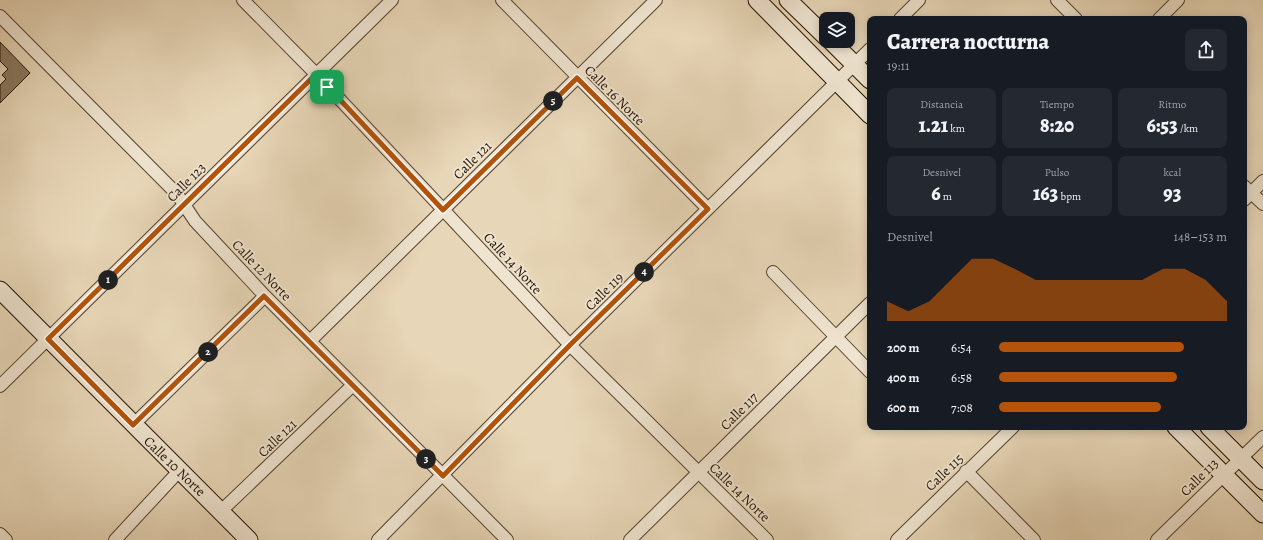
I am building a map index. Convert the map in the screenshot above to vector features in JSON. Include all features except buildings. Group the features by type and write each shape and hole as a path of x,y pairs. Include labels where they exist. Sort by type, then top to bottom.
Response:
{"main road":[{"path":"757,0 867,112"},
{"path":"788,0 819,29"},
{"path":"838,48 867,77"},
{"name":"Calle 10 Norte","path":"0,290 249,540"},
{"path":"1179,430 1263,514"},
{"path":"1212,430 1263,481"}],"street":[{"name":"Calle 14 Norte","path":"243,0 316,74 570,345 767,540"},
{"name":"Calle 123","path":"0,386 392,0"},
{"name":"Calle 16 Norte","path":"502,0 577,78 708,209"},
{"name":"Calle 121","path":"310,340 656,0"},
{"path":"903,16 919,0"},
{"path":"1057,0 1073,16"},
{"path":"1162,16 1178,0"},
{"name":"Calle 12 Norte","path":"0,16 177,194 195,221 264,296 310,340 353,386 507,540"},
{"name":"Calle 119","path":"378,540 443,476 570,345 867,52"},
{"path":"1247,192 1263,181"},
{"path":"1247,194 1263,204"},
{"path":"774,272 867,369"},
{"path":"133,425 264,296"},
{"name":"Calle 117","path":"630,540 867,306"},
{"name":"Calle 121","path":"221,511 353,386"},
{"name":"Calle 115","path":"897,540 966,471 1010,430"},
{"name":"Calle 113","path":"1160,539 1223,474 1263,437"},
{"path":"116,540 180,470"},
{"path":"966,471 1034,540"},
{"path":"0,534 6,540"}],"route":[{"path":"316,74 327,87 443,210 577,78 708,209 570,345 443,476 353,386 310,340 264,296 133,425 48,339 316,74"}]}
